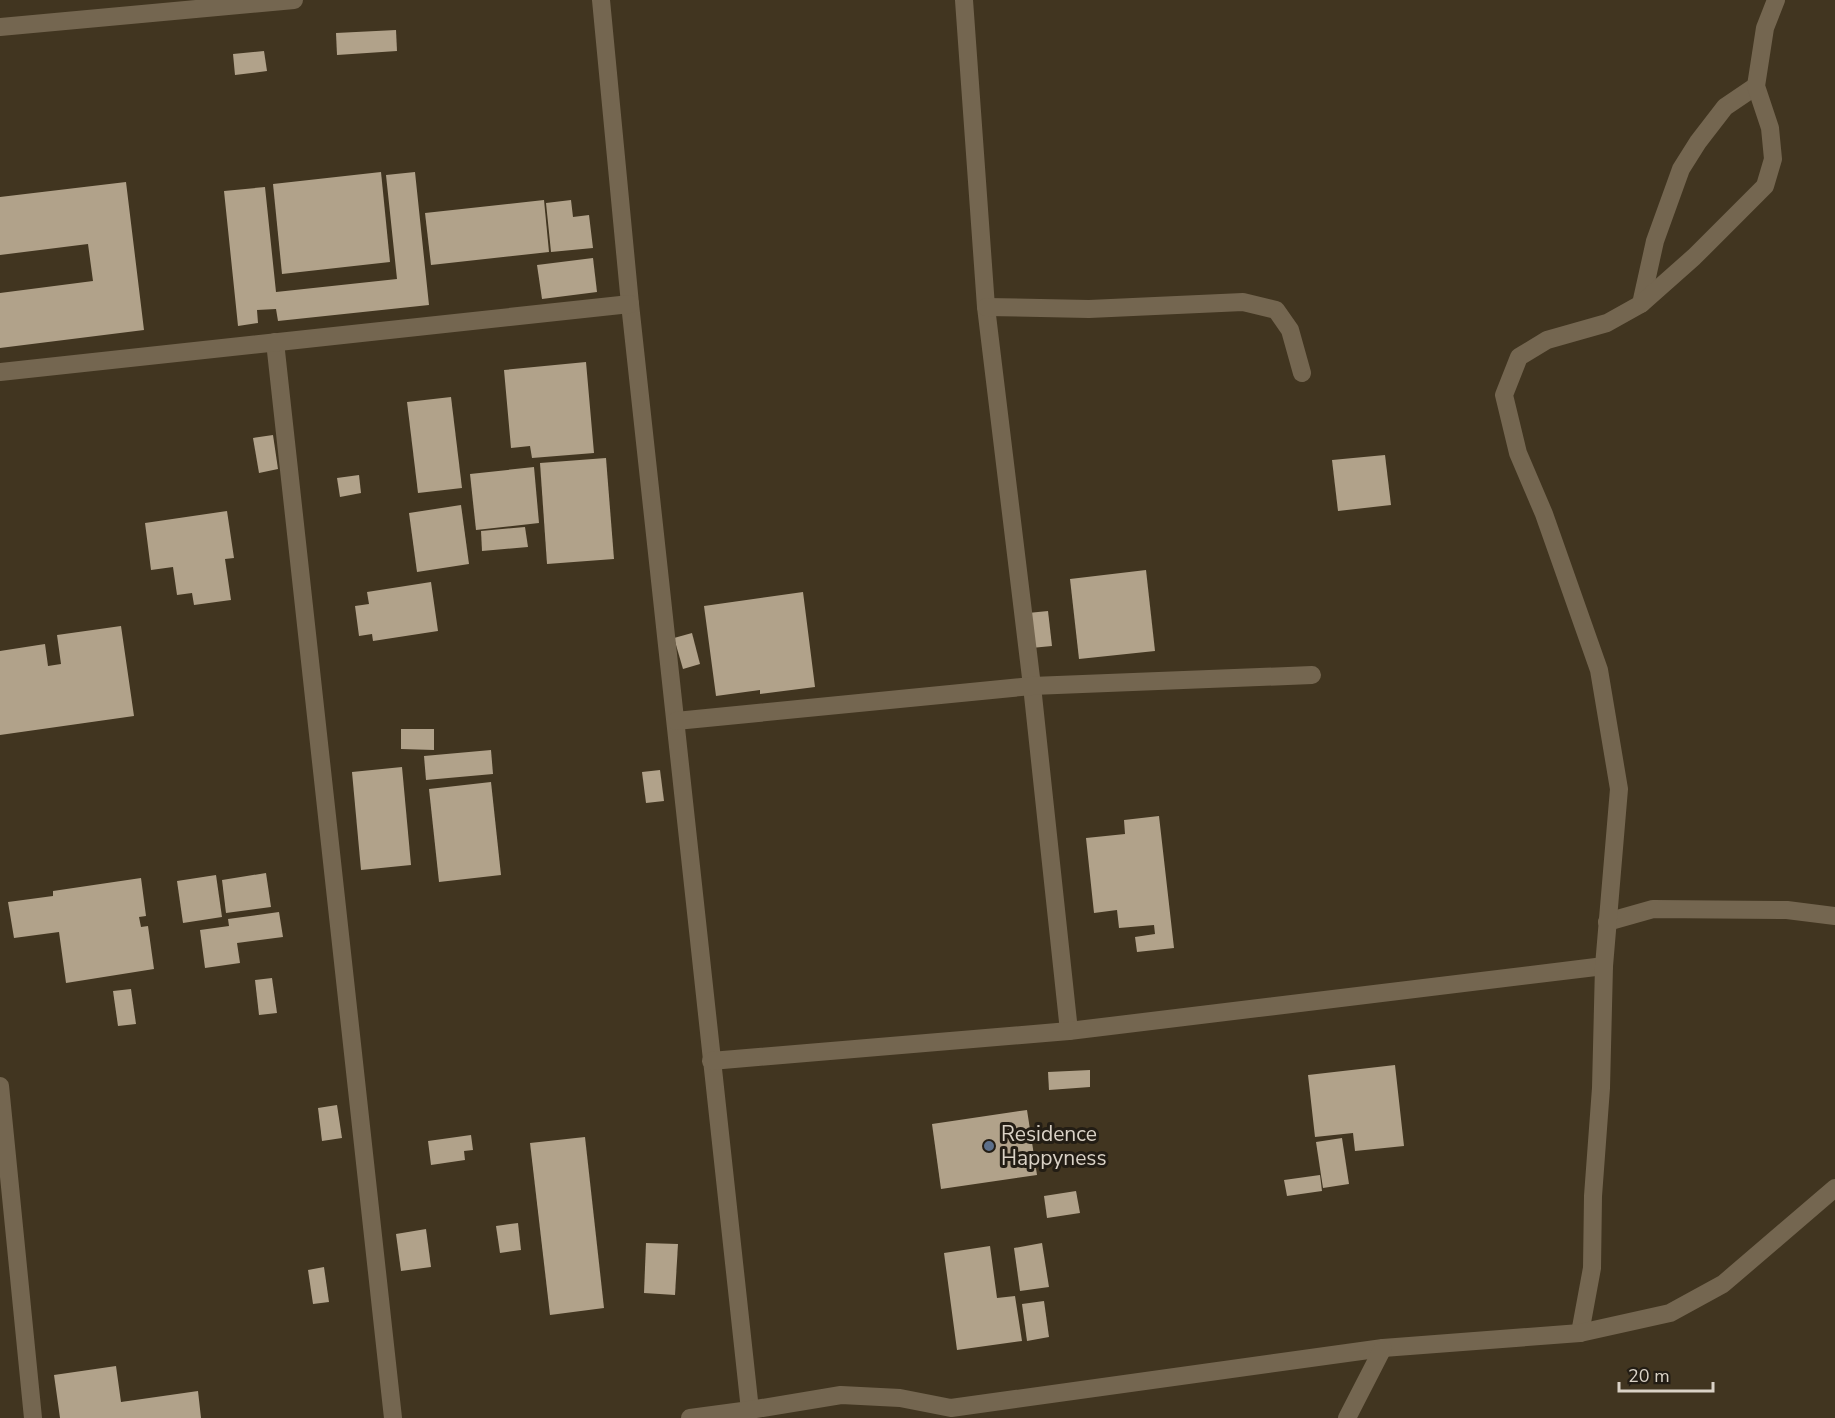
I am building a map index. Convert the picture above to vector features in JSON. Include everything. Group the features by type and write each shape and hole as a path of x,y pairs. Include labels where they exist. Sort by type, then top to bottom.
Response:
{"street":[{"path":"0,27 294,0"},
{"path":"601,0 630,304 750,1410"},
{"path":"964,0 986,307 1032,686 1070,1031"},
{"path":"1581,1333 1592,1268 1593,1196 1601,1088 1604,966 1619,789 1599,670 1544,514 1518,453 1504,395 1519,357 1547,340 1607,322 1641,304 1694,257 1765,186 1773,159 1770,128 1756,86 1765,28 1776,0"},
{"path":"1641,304 1655,242 1682,169 1698,142 1725,107 1756,86"},
{"path":"986,307 1089,309 1243,302 1276,310 1290,330 1302,372"},
{"path":"0,372 630,304"},
{"path":"275,342 393,1418"},
{"path":"676,721 1032,686 1312,675"},
{"path":"1607,922 1653,909 1787,910 1835,916"},
{"path":"711,1061 1070,1031 1604,966"},
{"path":"0,1086 33,1418"},
{"path":"690,1418 841,1395 900,1398 951,1408 1383,1348 1581,1333 1670,1313 1723,1284 1835,1188"},
{"path":"1347,1418 1383,1348"}],"building":[{"path":"396,30 397,51 337,55 336,33"},
{"path":"264,51 267,71 235,75 233,54"},
{"path":"381,172 390,262 282,274 273,184"},
{"path":"415,172 429,305 278,321 276,309 257,310 258,323 238,326 224,191 265,187 276,292 397,279 386,175"},
{"path":"126,182 144,330 0,348 0,293 93,281 88,244 0,255 0,197"},
{"path":"544,200 549,252 431,265 425,213"},
{"path":"571,200 573,217 589,215 593,248 551,252 546,203"},
{"path":"593,258 597,292 542,299 537,265"},
{"path":"586,362 594,453 532,458 530,446 511,448 504,370"},
{"path":"451,397 462,488 418,493 407,402"},
{"path":"273,435 278,469 259,473 253,438"},
{"path":"1385,455 1391,505 1338,511 1332,460"},
{"path":"606,458 614,559 547,564 540,463"},
{"path":"534,467 539,523 476,530 470,474"},
{"path":"359,475 361,493 340,497 337,478"},
{"path":"461,505 469,564 417,572 409,513"},
{"path":"227,511 234,558 225,559 231,600 194,605 192,593 177,595 173,567 151,570 145,523"},
{"path":"525,527 528,547 482,551 481,531"},
{"path":"1146,570 1155,651 1079,659 1070,579"},
{"path":"431,582 438,631 373,641 372,634 359,636 355,606 369,604 367,592"},
{"path":"803,592 815,687 760,694 760,690 716,696 704,606"},
{"path":"1048,611 1052,646 1031,648 1028,613"},
{"path":"121,626 134,716 0,735 0,651 45,644 48,666 61,664 57,635"},
{"path":"692,633 700,664 683,669 674,638"},
{"path":"401,729 434,729 434,750 401,749"},
{"path":"491,750 493,774 426,780 424,756"},
{"path":"402,767 411,865 361,870 352,772"},
{"path":"660,770 664,801 646,803 642,772"},
{"path":"491,782 501,875 439,882 429,789"},
{"path":"1159,816 1174,948 1137,952 1135,937 1155,934 1154,925 1119,928 1117,910 1094,913 1086,838 1125,834 1124,820"},
{"path":"266,873 271,907 226,913 222,880"},
{"path":"216,875 222,917 183,923 177,881"},
{"path":"141,878 146,916 139,917 141,927 148,926 154,969 66,983 59,932 14,938 8,902 53,896 53,891"},
{"path":"279,912 283,937 237,943 240,963 205,968 200,930 229,926 228,919"},
{"path":"272,978 277,1013 259,1015 255,980"},
{"path":"131,989 136,1024 118,1026 113,991"},
{"path":"1395,1065 1404,1146 1355,1151 1353,1133 1315,1137 1308,1075"},
{"path":"1090,1070 1090,1087 1049,1090 1048,1072"},
{"path":"337,1105 342,1138 322,1141 318,1108"},
{"path":"1027,1110 1037,1175 941,1189 932,1124"},
{"path":"471,1135 473,1150 464,1151 465,1160 431,1165 428,1141"},
{"path":"585,1137 604,1308 550,1315 530,1143"},
{"path":"1342,1138 1349,1184 1323,1188 1316,1142"},
{"path":"1320,1175 1322,1191 1287,1196 1284,1180"},
{"path":"1076,1191 1080,1213 1047,1218 1044,1196"},
{"path":"518,1223 521,1250 500,1253 496,1226"},
{"path":"426,1229 431,1267 401,1271 396,1234"},
{"path":"646,1243 678,1244 675,1295 644,1293"},
{"path":"1042,1243 1049,1287 1020,1291 1014,1248"},
{"path":"990,1246 997,1298 1015,1296 1022,1341 957,1350 944,1253"},
{"path":"324,1267 329,1302 313,1304 308,1270"},
{"path":"1044,1301 1049,1337 1027,1341 1022,1304"},
{"path":"116,1366 121,1402 198,1391 201,1418 60,1418 54,1375"}],"place":[{"name":"Residence Happyness","path":"989,1146"}]}
